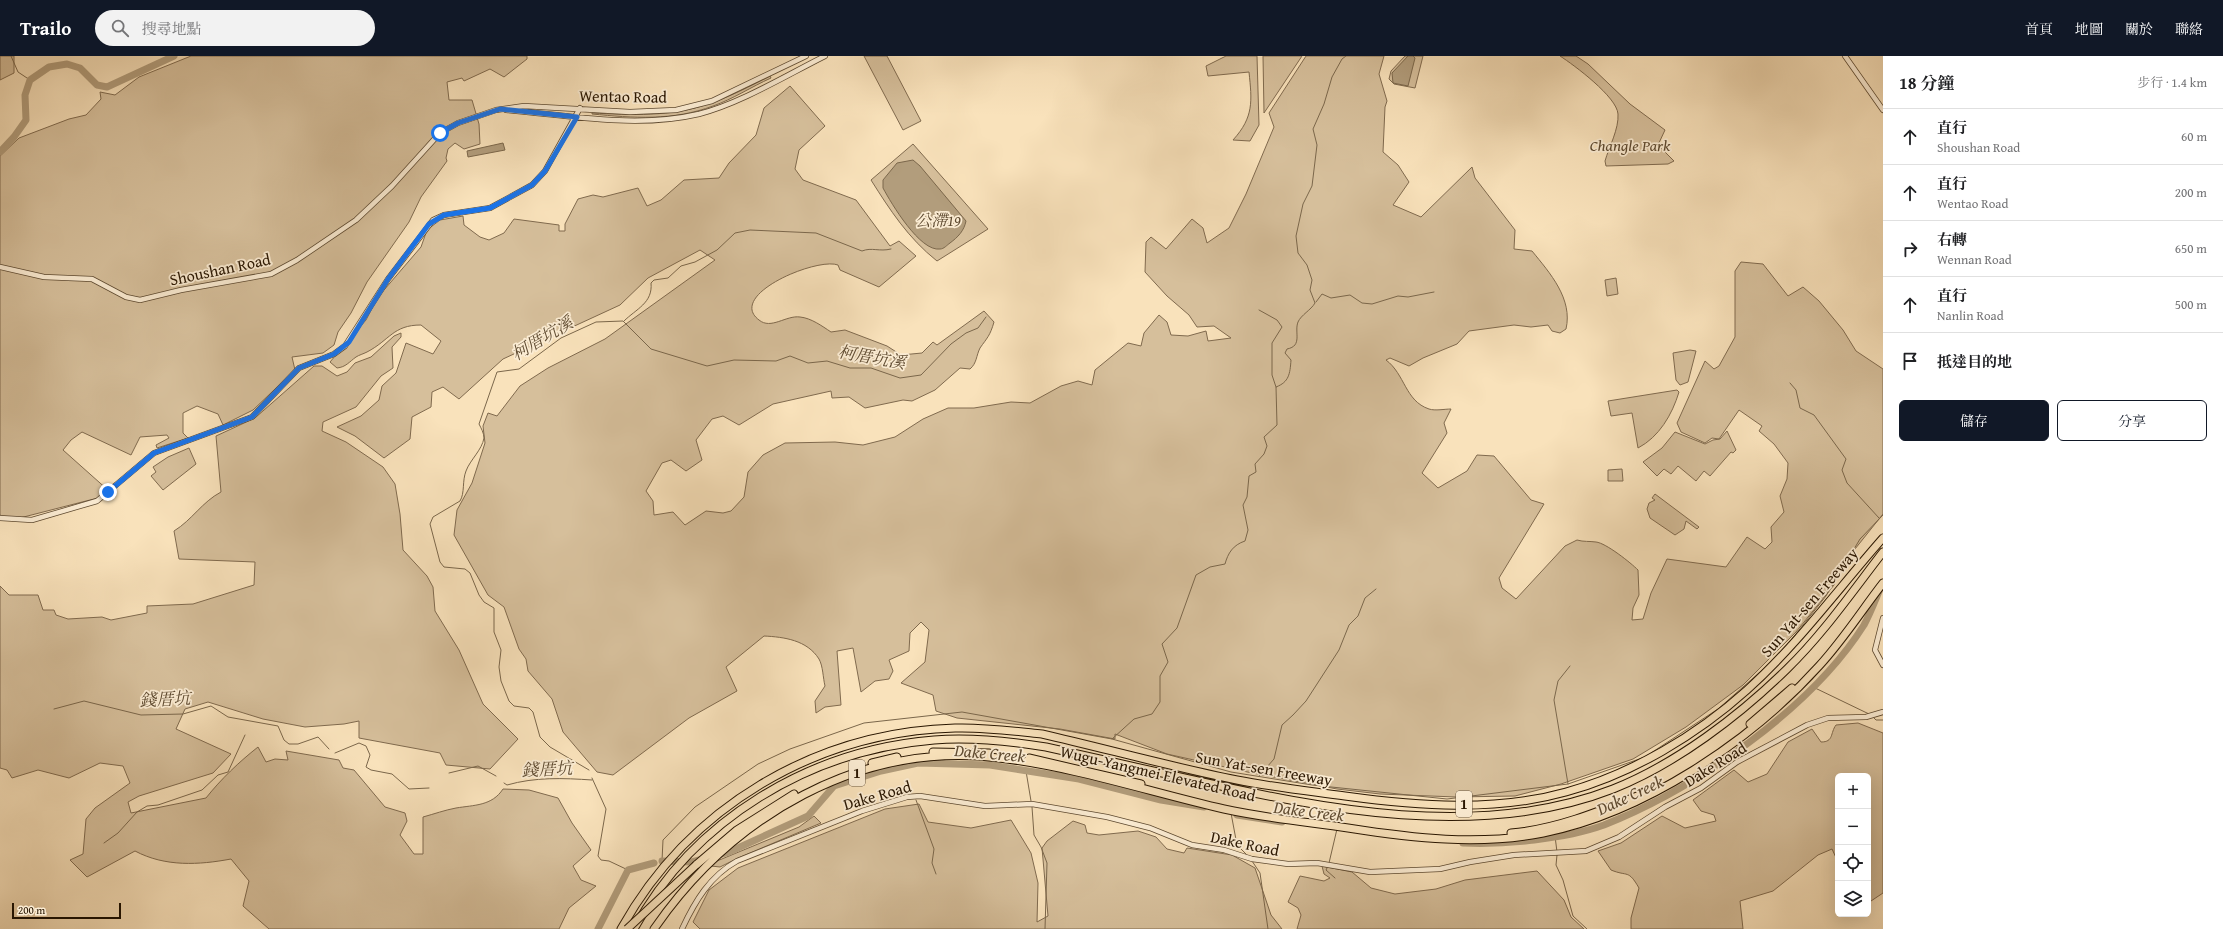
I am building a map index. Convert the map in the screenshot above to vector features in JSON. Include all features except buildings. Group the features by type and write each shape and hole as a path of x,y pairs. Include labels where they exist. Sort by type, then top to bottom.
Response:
{"highway":[{"name":"Sun Yat-sen Freeway","path":"621,929 644,891 659,871 679,849 719,812 740,796 786,769 850,744 886,736 955,728 1010,730 1042,734 1238,780 1394,803 1446,805 1497,804 1566,792 1604,780 1645,760 1691,732 1746,692 1799,639 1883,538"},
{"name":"Sun Yat-sen Freeway","path":"634,929 652,898 671,872 704,838 752,802 807,772 862,752 889,746 935,740 984,739 1014,742 1046,747 1246,792 1402,814 1495,815 1523,812 1572,802 1612,789 1657,768 1699,741 1757,697 1810,645 1883,552"},
{"name":"Wugu-Yangmei Elevated Road","path":"626,929 661,896 737,830 793,794 816,783 888,758 930,752 971,752 1039,759 1226,805 1268,813 1412,832 1484,835 1517,832 1551,826 1595,813 1645,793 1713,752 1753,722 1789,690 1822,656 1883,576"},
{"name":"Wugu-Yangmei Elevated Road","path":"654,929 680,894 710,861 752,826 794,799 817,787 890,763 931,757 996,758 1037,764 1239,812 1398,835 1483,840 1517,837 1564,828 1597,819 1658,791 1717,754 1756,725 1793,694 1819,666 1883,582"}],"street":[{"name":"Wentao Road","path":"468,119 500,109 536,105 641,112 676,110 693,106 732,92 806,56"},
{"name":"Wentao Road","path":"500,109 577,117 642,121 679,118 700,114 741,98 825,56"},
{"path":"1845,56 1883,110"},
{"path":"0,518 32,520 97,501 154,453 252,417 299,368 334,354 349,342 388,279 429,224 444,215 490,208 532,185 545,171 577,117 580,108"},
{"name":"Shoushan Road","path":"0,267 44,277 92,279 126,297 140,300 186,289 271,274 297,260 356,220 392,186 440,133 450,126 468,119"},
{"path":"1883,618 1875,650 1883,665"},
{"name":"Dake Road","path":"682,929 701,894 713,879 727,866 862,811 913,796 985,806 1028,804 1121,820 1150,828 1192,845 1224,850 1252,859 1288,864 1324,864 1380,872 1410,869 1440,869 1470,862 1514,855 1586,851 1619,838 1665,807 1701,788 1737,762 1811,724 1828,718 1866,717 1883,712"}],"green space":[{"path":"0,56 14,56 14,73 0,80"},
{"path":"191,56 527,56 527,59 504,77 490,69 464,81 462,78 447,82 449,100 472,100 479,124 480,144 464,149 455,143 448,149 446,158 447,161 421,197 409,222 367,282 351,313 338,332 334,345 323,353 292,357 295,370 253,410 223,425 218,414 197,406 183,413 183,433 188,438 157,448 156,445 169,438 167,435 140,437 131,455 82,432 71,440 63,450 109,491 106,496 12,520 0,515 0,156 19,138 69,119 86,115 101,99 100,92 115,95 139,77"},
{"path":"864,56 887,56 921,121 903,130"},
{"path":"1226,56 1257,56 1259,125 1250,141 1233,140 1245,124 1250,108 1251,92 1249,72 1208,76 1206,66"},
{"path":"1263,56 1302,56 1264,113"},
{"path":"1306,56 1384,56 1379,74 1387,101 1385,107 1383,152 1398,165 1409,182 1393,205 1421,217 1472,167 1475,178 1515,230 1514,249 1532,251 1553,277 1563,297 1567,318 1566,329 1560,333 1552,331 1548,325 1531,327 1514,325 1469,331 1457,344 1423,358 1409,366 1390,358 1386,360 1397,372 1410,394 1421,405 1431,410 1451,409 1444,423 1447,433 1422,473 1438,488 1467,471 1477,455 1494,456 1531,500 1544,504 1499,578 1502,588 1516,599 1565,546 1577,540 1596,542 1612,549 1638,570 1639,595 1633,608 1632,620 1643,619 1651,593 1667,559 1726,567 1747,537 1765,549 1772,542 1771,527 1784,512 1780,496 1787,479 1788,463 1774,444 1759,431 1762,426 1739,410 1719,439 1712,438 1705,443 1681,432 1677,423 1705,361 1714,369 1719,366 1735,337 1735,271 1741,262 1763,264 1788,296 1803,287 1819,301 1843,330 1856,351 1883,369 1883,514 1843,564 1834,585 1796,632 1743,685 1686,727 1633,759 1561,784 1515,796 1456,797 1380,794 1337,789 1252,773 1167,754 1115,734 1115,739 1060,729 957,718 936,711 933,695 901,683 925,662 929,630 921,622 910,633 909,651 889,660 893,671 889,679 875,681 861,692 853,648 837,651 841,705 825,707 816,713 815,701 825,686 819,659 802,644 779,637 764,636 726,667 737,691 689,718 613,775 597,772 563,732 552,699 528,671 526,659 519,649 504,607 488,595 454,535 457,510 472,483 485,443 483,426 488,413 497,416 520,386 548,368 605,339 715,260 700,250 648,278 620,305 503,359 459,399 443,387 432,392 431,407 412,417 410,439 384,458 355,436 337,427 361,416 379,400 382,386 396,373 406,343 433,354 441,341 421,325 412,326 398,330 375,347 357,356 343,367 337,368 330,362 366,320 378,297 421,247 427,230 440,220 463,216 464,225 480,237 489,240 504,233 514,219 559,225 559,231 565,231 565,224 578,199 593,195 603,197 638,188 647,206 661,200 684,180 719,178 729,163 756,135 764,108 790,86 825,126 799,150 795,169 803,180 856,200 890,246 899,241 916,256 879,287 840,270 838,265 827,264 795,272 778,280 764,290 754,300 752,310 759,320 764,323 774,323 789,318 800,317 808,319 831,332 845,330 887,346 901,355 922,353 933,342 937,345 984,311 994,322 993,327 980,348 974,364 970,369 960,368 935,390 912,401 903,400 865,408 849,397 832,398 831,391 773,404 739,425 723,416 712,419 696,440 702,460 686,471 671,460 662,463 646,491 653,501 654,515 673,512 685,525 706,511 723,513 731,511 744,497 748,472 763,455 785,443 835,442 863,445 895,437 923,419 948,408 974,408 1011,402 1030,403 1061,386 1078,381 1092,385 1095,370 1128,343 1141,346 1144,333 1159,315 1167,322 1171,335 1188,336 1206,331 1208,341 1231,338 1214,326 1197,327 1189,315 1167,296 1145,272 1146,242 1151,237 1166,249 1192,219 1203,228 1207,243 1229,228 1246,194 1274,127 1269,113"},
{"path":"1405,56 1423,56 1415,88 1394,84 1389,79 1391,71"},
{"name":"Changle Park","path":"1560,56 1576,56 1588,64 1630,104 1665,130 1658,145 1674,161 1668,164 1606,166 1605,161 1617,126 1618,114 1616,107 1594,82"},
{"path":"770,76 771,78 735,96 698,111 653,117 623,117 592,114 651,114 680,111 708,104 724,98"},
{"name":"公滯19","path":"913,144 988,229 937,261 908,233 871,180"},
{"path":"1616,278 1618,294 1607,296 1605,280"},
{"path":"401,333 401,337 392,347 393,368 381,376 356,407 323,422 322,431 346,442 383,467 395,484 400,514 403,550 427,576 433,587 435,611 459,650 483,704 518,739 490,769 446,765 440,753 359,738 359,721 344,724 305,727 263,719 208,702 185,709 176,729 231,754 213,773 139,796 128,802 131,813 206,798 230,771 258,747 266,762 275,759 288,760 286,751 339,760 343,768 354,770 385,807 405,813 407,821 400,835 414,854 423,854 423,817 452,809 488,802 499,795 503,789 529,790 558,798 572,823 591,850 573,866 581,880 596,886 569,908 559,929 269,929 243,906 249,881 231,859 207,863 170,862 158,860 135,851 87,877 70,860 83,854 86,819 95,808 130,783 123,766 100,763 69,778 38,770 12,778 7,770 0,768 0,586 9,595 38,595 43,610 54,610 56,615 68,619 102,617 111,620 147,613 147,606 193,604 254,585 255,562 179,559 174,531 214,496 221,492 216,436 255,418 314,366 322,366 337,376 347,372 355,363 371,357 394,336"},
{"path":"1690,350 1696,351 1688,382 1680,385 1676,380 1673,353"},
{"path":"1677,390 1679,392 1673,409 1664,424 1652,438 1638,448 1632,413 1611,416 1608,401"},
{"path":"1727,431 1736,450 1733,453 1731,452 1710,476 1704,471 1696,481 1678,466 1671,474 1664,469 1657,476 1643,462 1662,448 1675,432 1705,444 1713,440 1720,439"},
{"path":"189,448 196,464 163,490 151,476 156,472 153,467 168,457"},
{"path":"1622,469 1623,481 1608,481 1608,470"},
{"path":"1655,494 1699,527 1697,529 1686,521 1684,529 1675,535 1650,518 1647,509 1649,503 1655,500 1652,498"},
{"path":"1858,723 1883,733 1883,893 1871,901 1871,773 1835,773 1835,856 1832,849 1818,855 1773,891 1740,901 1743,929 1631,929 1631,918 1639,888 1627,874 1611,870 1598,851 1621,843 1662,816 1685,828 1716,821 1714,815 1701,811 1693,800 1734,770 1748,782 1767,774 1788,742 1812,729 1821,742 1825,742 1830,739 1836,725"},
{"path":"919,804 928,822 971,828 1011,820 1031,853 1038,883 1037,922 1048,916 1042,848 1047,841 1073,821 1085,825 1087,833 1099,835 1138,831 1156,837 1167,849 1184,853 1187,848 1232,855 1255,868 1271,915 1282,929 700,929 693,922 709,890 738,868 885,809"},
{"path":"814,816 821,823 720,867 711,866 717,861 799,827"},
{"path":"1322,866 1352,872 1371,888 1395,894 1436,889 1465,880 1537,871 1564,900 1571,917 1584,929 1297,929 1301,915 1298,908 1288,902 1300,876 1324,881 1330,878 1324,874"}],"shaded area":[{"path":"1408,56 1413,56 1415,58 1408,86 1393,83 1392,73"},
{"path":"503,143 505,150 468,157 467,151"},
{"name":"公滯19","path":"913,160 920,166 966,221 964,228 958,236 941,249 932,248 915,235 899,215 883,188 883,180 897,163"}],"waterway":[{"path":"11,56 18,72 30,80"},
{"path":"0,152 14,137 26,120 25,95 30,80 49,67 67,64 80,68 97,85 107,87 174,56"},
{"path":"662,861 663,840 695,807 758,764 790,749 864,723 962,712 1112,739 1134,719 1152,714 1160,702 1160,676 1168,662 1162,644 1177,628 1196,575 1210,567 1225,564 1232,550 1237,545 1245,541 1248,530 1243,505 1247,497 1249,476 1256,472 1255,464 1264,454 1267,446 1264,437 1277,425 1276,387 1284,383 1288,377 1291,365 1291,360 1285,353 1287,349 1295,345 1299,319 1315,303 1310,290 1312,280 1307,265 1298,253 1296,236 1303,204 1312,186 1317,145 1313,129 1324,104 1332,77 1342,59 1346,56"},
{"path":"624,321 646,301 651,290 651,283 654,280 668,278 681,266 695,262 717,250 735,233 750,230 816,233 862,251 869,249 891,249"},
{"path":"1316,302 1322,294 1331,298 1350,295 1362,303 1372,304 1398,296 1408,297 1434,292"},
{"path":"1259,310 1277,320 1282,327 1272,343 1272,375 1276,387"},
{"name":"柯厝坑溪","path":"589,770 550,747 540,737 533,712 529,708 514,706 509,701 501,681 499,667 501,650 494,632 494,608 484,602 479,595 470,573 465,569 444,567 440,562 430,524 433,517 460,501 462,498 466,471 483,442 484,434 479,424 497,372 519,369 561,338 596,322 623,321 651,349 707,366 734,360 776,361 790,356 808,363 827,361 850,368 871,368 900,378 921,375 951,344 966,333 978,328 986,317"},
{"path":"1790,383 1796,390 1800,408 1814,415 1846,459 1842,470 1847,483 1879,518"},
{"path":"1788,644 1826,596 1860,539 1883,515"},
{"path":"1259,776 1274,759 1282,725 1306,701 1339,650 1349,625 1358,616 1365,598 1376,589"},
{"name":"Dake Creek","path":"1463,843 1515,842 1553,837 1588,830 1639,810 1676,790 1712,768 1748,743 1782,716 1814,687 1841,656 1864,625 1880,589"},
{"path":"1651,753 1718,709 1768,665"},
{"path":"1568,784 1554,700 1558,681 1570,666"},
{"path":"1813,687 1869,714"},
{"name":"錢厝坑","path":"54,709 84,701 141,715 183,714 211,706 228,717 278,726 284,740 289,744 298,744 318,737 329,749"},
{"path":"1873,717 1876,720 1883,720"},
{"path":"104,843 118,833 137,812 147,806 158,805 202,790 218,775 228,772 245,735"},
{"path":"1112,739 1231,772 1312,785 1447,799 1568,784 1645,757"},
{"name":"錢厝坑","path":"335,753 359,743 366,746 370,755 366,767 371,770 392,774 409,789 429,788"},
{"name":"Dake Creek","path":"662,861 692,862 729,852 808,816 834,786 881,771 918,763 990,765 1079,779 1161,800 1204,807"},
{"name":"錢厝坑","path":"449,773 478,766 496,776"},
{"path":"1026,771 1031,801"},
{"name":"柯厝坑溪","path":"592,778 606,809 598,856 601,860 609,861 628,870"},
{"name":"錢厝坑","path":"504,783 507,785 518,782 549,779 592,780"},
{"path":"916,800 934,849 932,863 936,874"},
{"path":"1032,807 1034,835 1041,847 1047,863 1045,929"},
{"path":"1231,813 1237,845 1247,855"},
{"name":"Dake Creek","path":"1237,815 1282,822"},
{"path":"1329,863 1337,829"},
{"path":"1555,836 1557,852"},
{"path":"1557,855 1556,865 1563,880 1573,916 1587,929"},
{"path":"1252,861 1260,873 1268,929"},
{"path":"598,929 628,870 654,863"},
{"path":"1328,866 1326,870 1335,878"}],"route":[{"path":"108,492 154,453 252,417 299,368 312,361 325,358 346,346 388,279 433,220 444,215 473,212 497,206 532,185 545,171 577,117 500,109 450,126 440,133"}]}
